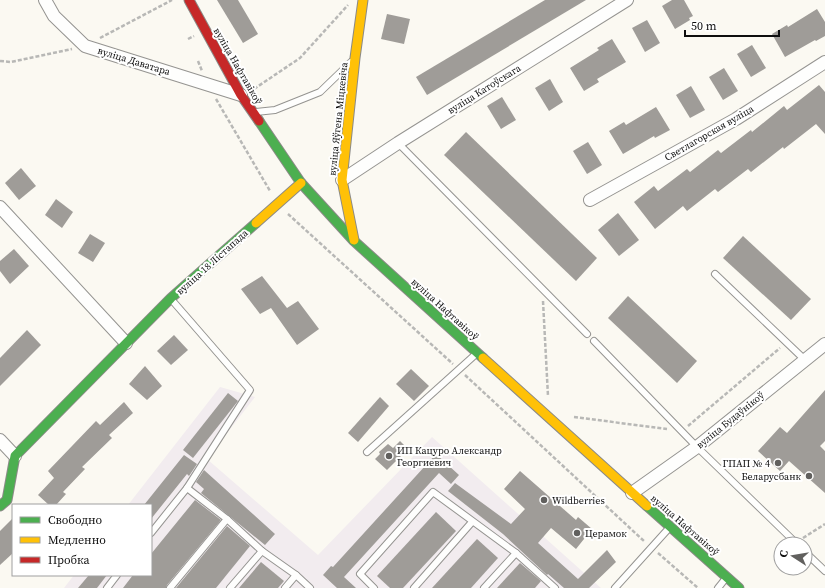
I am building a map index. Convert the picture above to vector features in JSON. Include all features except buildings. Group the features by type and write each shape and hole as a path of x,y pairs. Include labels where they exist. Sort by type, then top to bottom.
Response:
{"street":[{"name":"вуліца Даватара","path":"45,0 54,16 86,46 241,94"},
{"name":"вуліца Нафтавікоў","path":"189,0 241,94 300,183 354,241 739,588"},
{"name":"вуліца Яўгена Міцкевіча","path":"354,241 342,180 355,58 363,0"},
{"name":"вуліца Катоўскага","path":"342,180 398,143 627,0"},
{"name":"Светлагорская вуліца","path":"590,200 736,119 825,62"},
{"name":"вуліца 18 Лістапада","path":"15,456 171,298 300,183"},
{"path":"0,207 126,343"},
{"name":"вуліца Будаўнікоў","path":"632,493 697,447 825,344"},
{"path":"0,440 15,456 7,500 0,506"}],"lane":[{"path":"252,112 275,110 320,92 355,58"},
{"path":"398,143 587,334"},
{"path":"715,274 805,360"},
{"path":"152,532 187,488 250,390 171,298"},
{"path":"594,341 697,447 789,536"},
{"path":"367,452 478,353"},
{"path":"187,488 227,519 262,551 296,575 310,588"},
{"path":"374,588 360,574 433,492 516,553 552,587"},
{"path":"170,588 227,519"},
{"path":"414,588 472,522"},
{"path":"615,588 670,527"},
{"path":"230,588 262,551"},
{"path":"484,588 516,553"},
{"path":"813,560 825,571"},
{"path":"285,588 296,575"},
{"path":"107,588 117,576"},
{"path":"718,588 728,577"}],"path":[{"path":"348,0 349,4 300,58 257,88 218,104 277,204 651,548 698,588"},
{"path":"542,289 548,396"},
{"path":"574,417 682,431 787,342"},
{"path":"807,536 825,524"}],"shaded area":[{"path":"220,387 255,397 207,459 318,555 432,437 601,588 64,588 73,576 152,576 152,504 129,504"}],"traffic: fast":[{"path":"259,121 301,183 354,241 483,358"},
{"path":"0,506 7,500 15,456 171,298 256,223"},
{"path":"647,506 739,588"}],"traffic: slow":[{"path":"354,240 342,180 355,58 363,0"},
{"path":"256,223 301,183"},
{"path":"483,358 647,506"}],"traffic: jam":[{"path":"189,0 241,95 259,121"}],"place":[{"name":"ИП Кацуро Александр Георгиевич","path":"389,456"},
{"name":"ГПАП № 4","path":"778,463"},
{"name":"Беларусбанк","path":"809,476"},
{"name":"Wildberries","path":"544,500"},
{"name":"Церамок","path":"577,533"}]}
